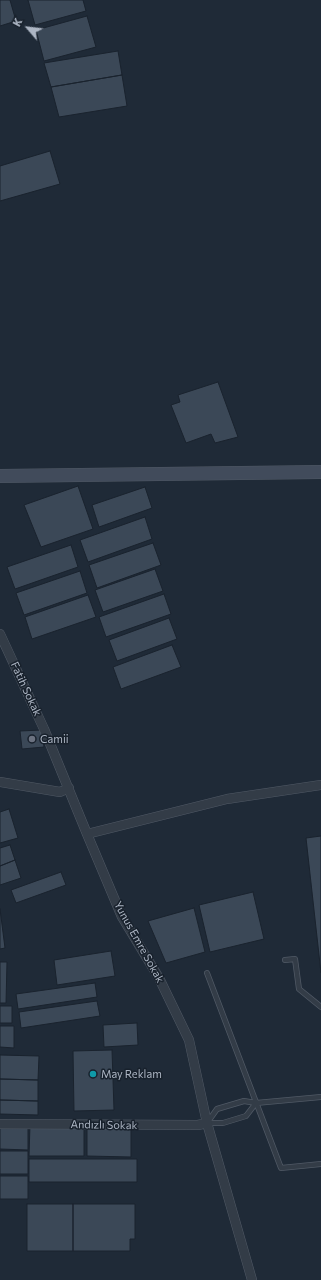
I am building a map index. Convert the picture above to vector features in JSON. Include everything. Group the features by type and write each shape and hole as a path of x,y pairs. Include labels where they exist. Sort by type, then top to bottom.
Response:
{"street":[{"path":"0,476 321,472"},
{"name":"Fatih Sokak","path":"0,634 69,788 87,834"},
{"path":"0,782 60,792 69,788"},
{"path":"87,834 227,799 321,785"},
{"name":"Yunus Emre Sokak","path":"87,834 122,917 159,978 189,1040 207,1123 252,1280"},
{"name":"Andızlı Sokak","path":"0,1124 183,1125 207,1123"}],"lane":[{"path":"285,960 295,959 299,989 321,1007"},
{"path":"207,973 281,1168 321,1164"},
{"path":"207,1123 217,1109 244,1102 256,1103 321,1097"},
{"path":"207,1123 223,1123 246,1116 256,1103"}],"building":[{"path":"0,0 10,0 16,21 0,26"},
{"path":"28,0 83,0 86,11 35,25"},
{"path":"87,16 96,47 44,61 36,30"},
{"path":"118,51 122,75 51,87 44,63"},
{"path":"122,75 127,106 59,117 51,87"},
{"path":"50,151 60,184 0,201 0,166"},
{"path":"218,382 238,437 215,443 211,434 186,443 171,405 180,402 178,395"},
{"path":"78,486 93,529 41,547 24,505"},
{"path":"145,487 152,508 99,527 92,505"},
{"path":"145,517 152,539 88,562 80,540"},
{"path":"153,543 161,565 97,588 89,565"},
{"path":"71,545 78,567 15,589 7,567"},
{"path":"155,569 163,591 103,612 95,590"},
{"path":"80,571 87,593 24,615 16,593"},
{"path":"164,594 171,614 106,637 99,617"},
{"path":"88,595 96,617 32,639 25,617"},
{"path":"169,618 177,639 117,661 109,640"},
{"path":"172,645 181,667 121,689 113,667"},
{"name":"Camii","path":"42,730 44,747 22,749 20,731"},
{"path":"9,809 18,838 0,843 0,812"},
{"path":"321,836 321,973 306,838"},
{"path":"10,845 15,860 0,866 0,848"},
{"path":"15,860 21,878 0,885 0,866"},
{"path":"61,872 66,885 16,903 11,890"},
{"path":"253,892 264,939 210,952 199,905"},
{"path":"194,908 205,952 166,963 148,921"},
{"path":"0,909 5,948 0,949"},
{"path":"111,951 115,976 57,985 54,960"},
{"path":"0,962 7,962 6,1003 0,1003"},
{"path":"95,983 97,997 18,1009 16,994"},
{"path":"97,1001 100,1016 21,1028 19,1012"},
{"path":"0,1006 12,1006 12,1023 0,1023"},
{"path":"137,1023 138,1045 104,1047 103,1025"},
{"path":"0,1026 14,1026 14,1048 0,1047"},
{"name":"May Reklam","path":"112,1050 114,1110 74,1111 73,1051"},
{"path":"0,1055 39,1056 38,1080 0,1079"},
{"path":"0,1079 38,1080 38,1101 0,1100"},
{"path":"0,1100 38,1101 38,1115 0,1114"},
{"path":"0,1125 28,1125 28,1150 0,1149"},
{"path":"30,1125 84,1125 84,1156 29,1156"},
{"path":"87,1125 131,1125 131,1157 87,1156"},
{"path":"0,1151 28,1151 28,1174 0,1174"},
{"path":"29,1159 137,1159 137,1182 29,1182"},
{"path":"0,1176 28,1176 28,1199 0,1199"},
{"path":"27,1204 73,1204 73,1251 27,1251"},
{"path":"73,1204 135,1204 135,1239 130,1239 130,1251 73,1251"}],"place":[{"name":"Camii","path":"32,739"},
{"name":"May Reklam","path":"93,1074"}]}
